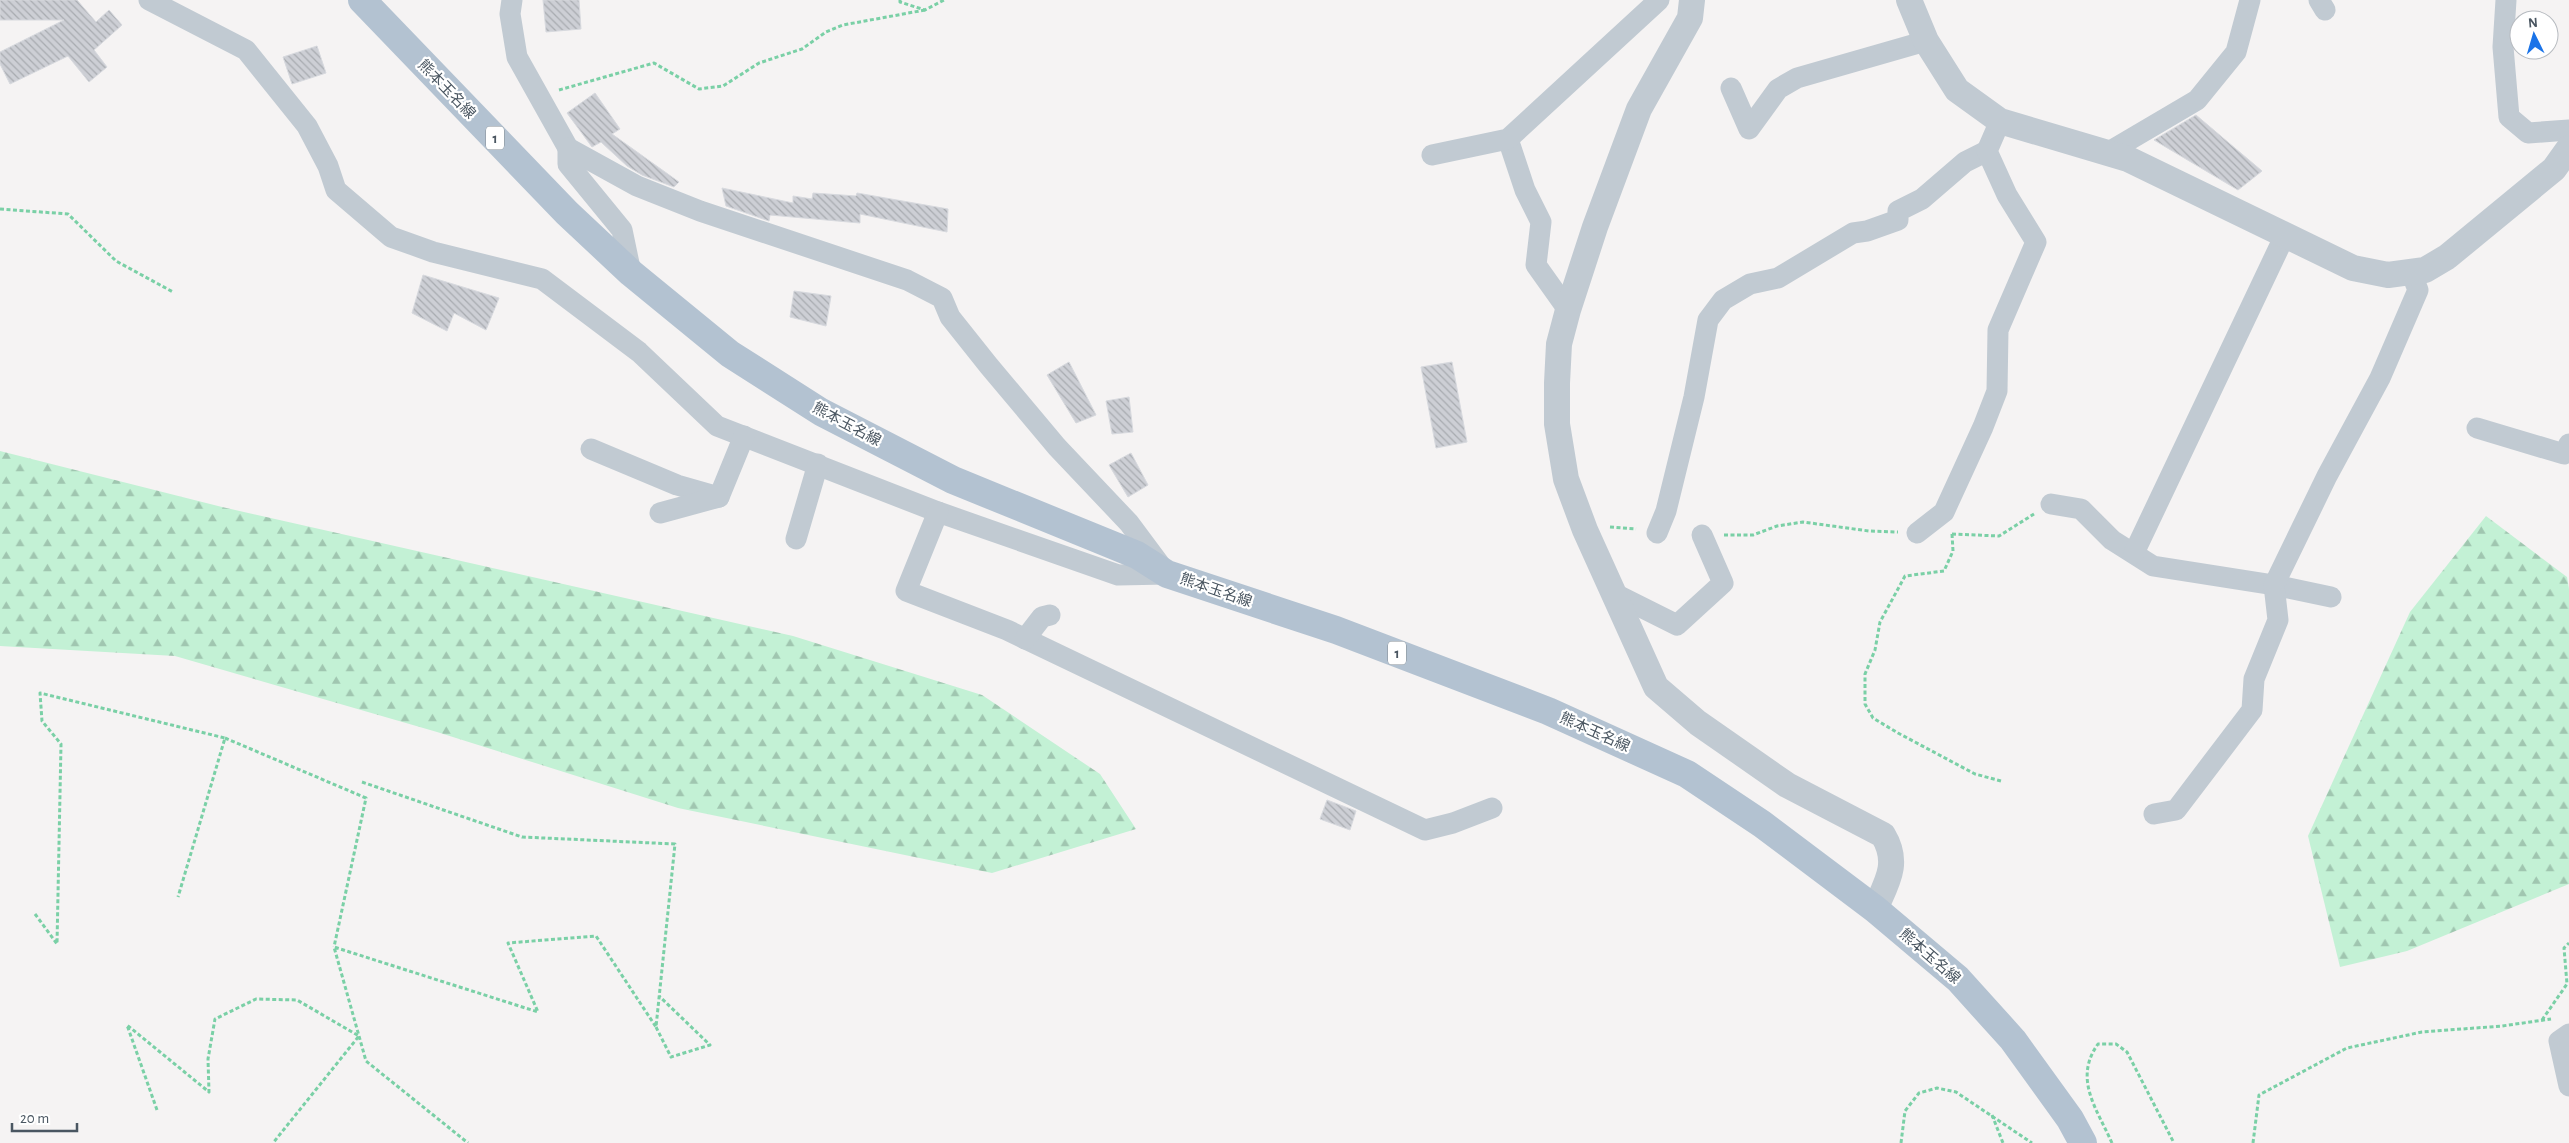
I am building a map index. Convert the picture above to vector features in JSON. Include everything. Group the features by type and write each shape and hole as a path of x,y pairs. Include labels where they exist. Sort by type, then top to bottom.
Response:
{"main road":[{"name":"熊本玉名線","path":"362,0 567,213 631,272 730,354 821,412 953,480 1137,555 1168,574 1336,630 1548,711 1687,774 1762,824 1875,909 1958,980 2013,1040 2070,1118 2083,1143"}],"street":[{"path":"149,0 246,50 307,126 328,166 336,190 391,237 433,252 542,278 639,352 716,426 938,512 1118,575 1168,574"},
{"path":"512,0 510,14 517,57 568,148 568,164 622,230 631,272"},
{"path":"1432,155 1508,139 1659,0"},
{"path":"1692,0 1690,18 1639,109 1595,227 1559,344 1557,383 1558,424 1566,479 1585,530 1656,687 1698,723 1787,786 1883,835 1890,847 1892,861 1889,879 1875,909"},
{"path":"1909,0 1926,41 1957,90 2000,122 2128,159 2353,268 2388,275 2425,270 2448,258 2554,169 2569,148"},
{"path":"2107,153 2197,100 2236,52 2250,0"},
{"path":"2506,0 2503,47 2509,117 2528,133 2569,130"},
{"path":"1730,88 1749,129 1778,89 1797,78 1926,41"},
{"path":"1657,533 1666,511 1694,398 1708,320 1723,300 1750,284 1778,278 1853,233 1867,231 1898,220 1898,211 1922,199 1965,162 1987,151 2000,122"},
{"path":"1508,139 1525,190 1541,222 1536,265 1568,310"},
{"path":"568,148 637,186 700,211 907,280 942,298 950,316 989,366 1057,447 1129,524 1168,574"},
{"path":"1917,533 1944,512 1983,427 1997,391 1998,330 2036,242 2007,195 1987,151"},
{"path":"2134,554 2285,235"},
{"path":"2154,814 2176,810 2252,710 2254,679 2278,620 2274,585 2327,476 2384,369 2418,290 2411,272"},
{"path":"2477,428 2564,454 2569,444"},
{"path":"720,497 744,436"},
{"path":"591,449 677,485 720,497"},
{"path":"796,539 818,464"},
{"path":"660,514 720,497"},
{"path":"2051,504 2081,509 2112,540 2153,566 2274,585 2331,597"},
{"path":"938,512 906,591 1025,639 1425,830 1453,823 1492,808"},
{"path":"1613,592 1677,625 1724,583 1702,535"},
{"path":"1025,639 1042,617 1050,615"},
{"path":"2564,1026 2559,1041 2569,1086"}],"path":[{"path":"900,0 900,2 925,10"},
{"path":"538,97 630,68 654,63 699,89 723,86 759,62 802,49 826,32 843,25 925,10 944,0"},
{"path":"0,209 68,214 116,261 173,292"},
{"path":"1702,535 1753,535 1777,526 1803,522 1869,531 1999,536 2051,504"},
{"path":"1585,530 1619,526 1657,533"},
{"path":"1952,534 1953,551 1944,571 1905,576 1880,622 1875,650 1865,674 1864,704 1873,718 1898,733 1975,774 2001,781"},
{"path":"35,914 57,944 62,744 42,721 40,693 225,738 366,798 334,947 366,1060 468,1143"},
{"path":"178,898 225,738"},
{"path":"362,782 522,837 675,844 656,1026"},
{"path":"334,947 538,1012 508,944 596,936 656,1026 671,1057 710,1046 659,996"},
{"path":"2542,1020 2567,984 2564,948 2569,943"},
{"path":"157,1110 127,1025 209,1092 208,1059 215,1019 256,999 297,1000 359,1036"},
{"path":"2254,1143 2259,1095 2347,1048 2422,1032 2502,1026 2542,1020 2564,1026"},
{"path":"273,1143 359,1036"},
{"path":"2112,1143 2085,1084 2089,1056 2098,1044 2116,1044 2127,1052 2174,1143"},
{"path":"1901,1143 1905,1111 1919,1093 1937,1088 1956,1092 2032,1143"},
{"path":"1991,1115 2003,1143"}],"green space":[{"path":"0,451 222,507 793,636 982,695 1100,774 1136,829 992,873 678,808 437,732 175,656 0,646"},
{"path":"2486,516 2567,577 2569,589 2569,884 2407,951 2340,967 2308,836 2410,612"}],"building":[{"path":"0,0 77,0 96,22 109,10 122,25 94,50 107,67 89,82 68,56 10,84 0,64 0,52 64,20 0,20"},
{"path":"543,0 579,0 581,29 546,32"},
{"path":"317,46 326,73 292,84 283,57"},
{"path":"595,93 620,129 612,134 679,182 674,187 642,175 627,166 601,142 592,147 567,113"},
{"path":"2196,115 2262,171 2238,190 2154,140"},
{"path":"722,188 793,203 793,196 812,199 813,193 856,196 857,193 948,209 947,232 860,214 860,223 770,215 769,221 726,206"},
{"path":"423,275 499,298 486,330 454,313 447,331 412,313"},
{"path":"794,291 831,296 826,326 790,317"},
{"path":"1069,362 1096,415 1076,423 1047,375"},
{"path":"1452,362 1467,442 1436,448 1421,367"},
{"path":"1129,397 1133,432 1112,434 1106,401"},
{"path":"1131,453 1148,485 1128,497 1109,465"},
{"path":"1327,800 1356,811 1350,830 1320,819"}]}
